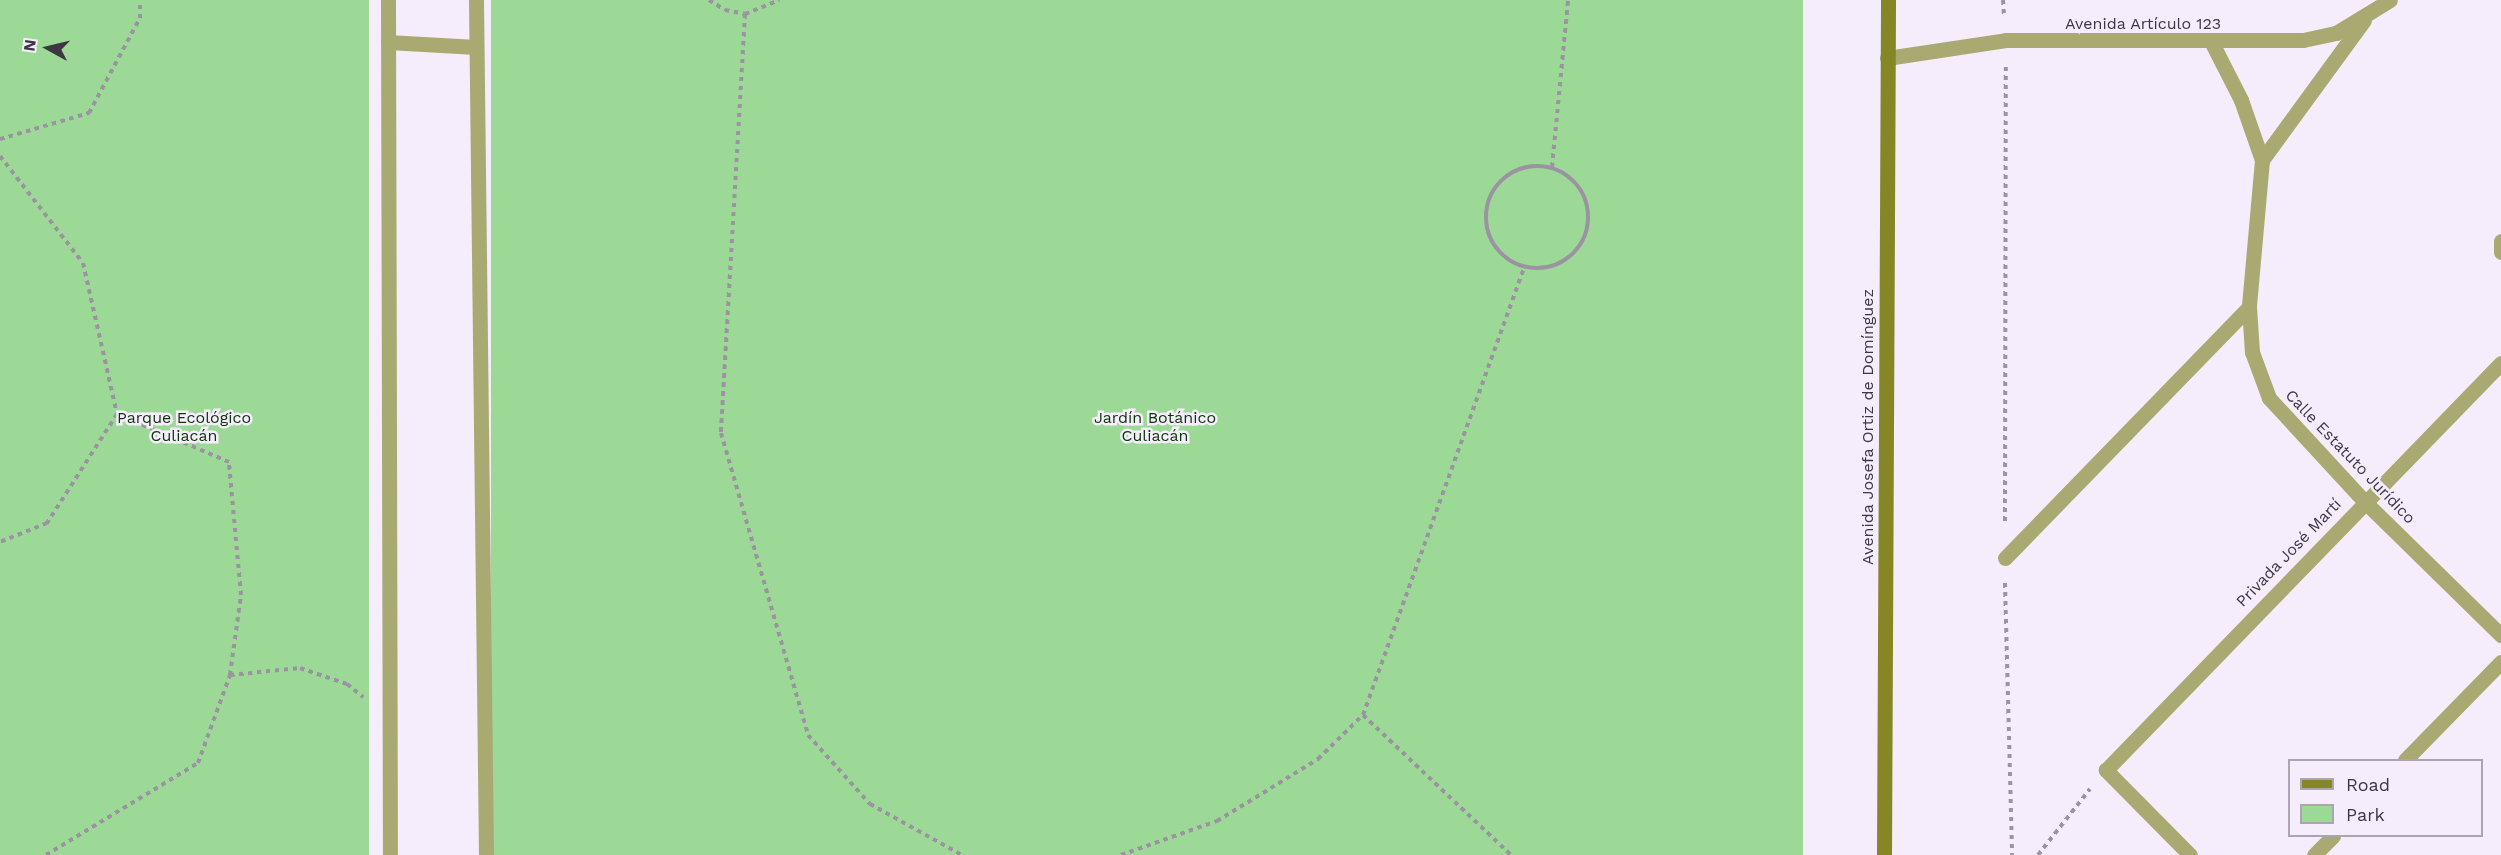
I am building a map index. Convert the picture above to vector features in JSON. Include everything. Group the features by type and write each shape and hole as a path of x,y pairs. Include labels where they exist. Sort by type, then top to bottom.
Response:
{"main road":[{"name":"Avenida Josefa Ortiz de Domínguez","path":"1884,855 1888,0"}],"street":[{"path":"388,0 390,855"},
{"path":"476,0 486,855"},
{"name":"Avenida Artículo 123","path":"1887,58 2006,40 2212,43 2303,40 2336,33 2390,0"},
{"path":"2262,160 2366,16"},
{"path":"388,42 476,47"},
{"path":"2212,43 2241,100 2262,160"},
{"name":"Calle Estatuto Jurídico","path":"2262,160 2249,307 2252,352 2269,398 2364,501 2501,635"},
{"path":"2501,241 2501,252"},
{"path":"2005,558 2249,307"},
{"name":"Privada José Martí","path":"2106,770 2364,501 2501,363"},
{"path":"2406,759 2501,662"},
{"path":"2106,770 2190,855"},
{"path":"2314,855 2331,837"}],"path":[{"path":"0,139 89,113 140,18 140,0"},
{"path":"709,0 725,10 745,14 779,0"},
{"path":"1552,167 1568,0"},
{"path":"2003,0 2006,40 2005,558 2012,855"},
{"path":"745,14 721,433 807,735 870,804 962,855"},
{"path":"0,156 83,263 117,414 47,523 0,542"},
{"path":"1536,165 1552,167 1568,175 1580,188 1587,204 1584,239 1559,263 1542,268 1524,266 1498,249 1490,235 1488,203 1495,188 1513,172 1536,165"},
{"path":"1121,855 1217,821 1318,759 1363,715 1524,266"},
{"path":"46,855 198,763 230,675 241,595 229,462 117,414"},
{"path":"230,675 300,668 347,684 390,720"},
{"path":"1363,715 1511,855"},
{"path":"2038,855 2106,770"}],"green space":[{"name":"Parque Ecológico Culiacán","path":"0,0 369,0 369,855 0,855"},
{"name":"Jardín Botánico Culiacán","path":"491,0 1803,0 1803,855 491,855"}]}
